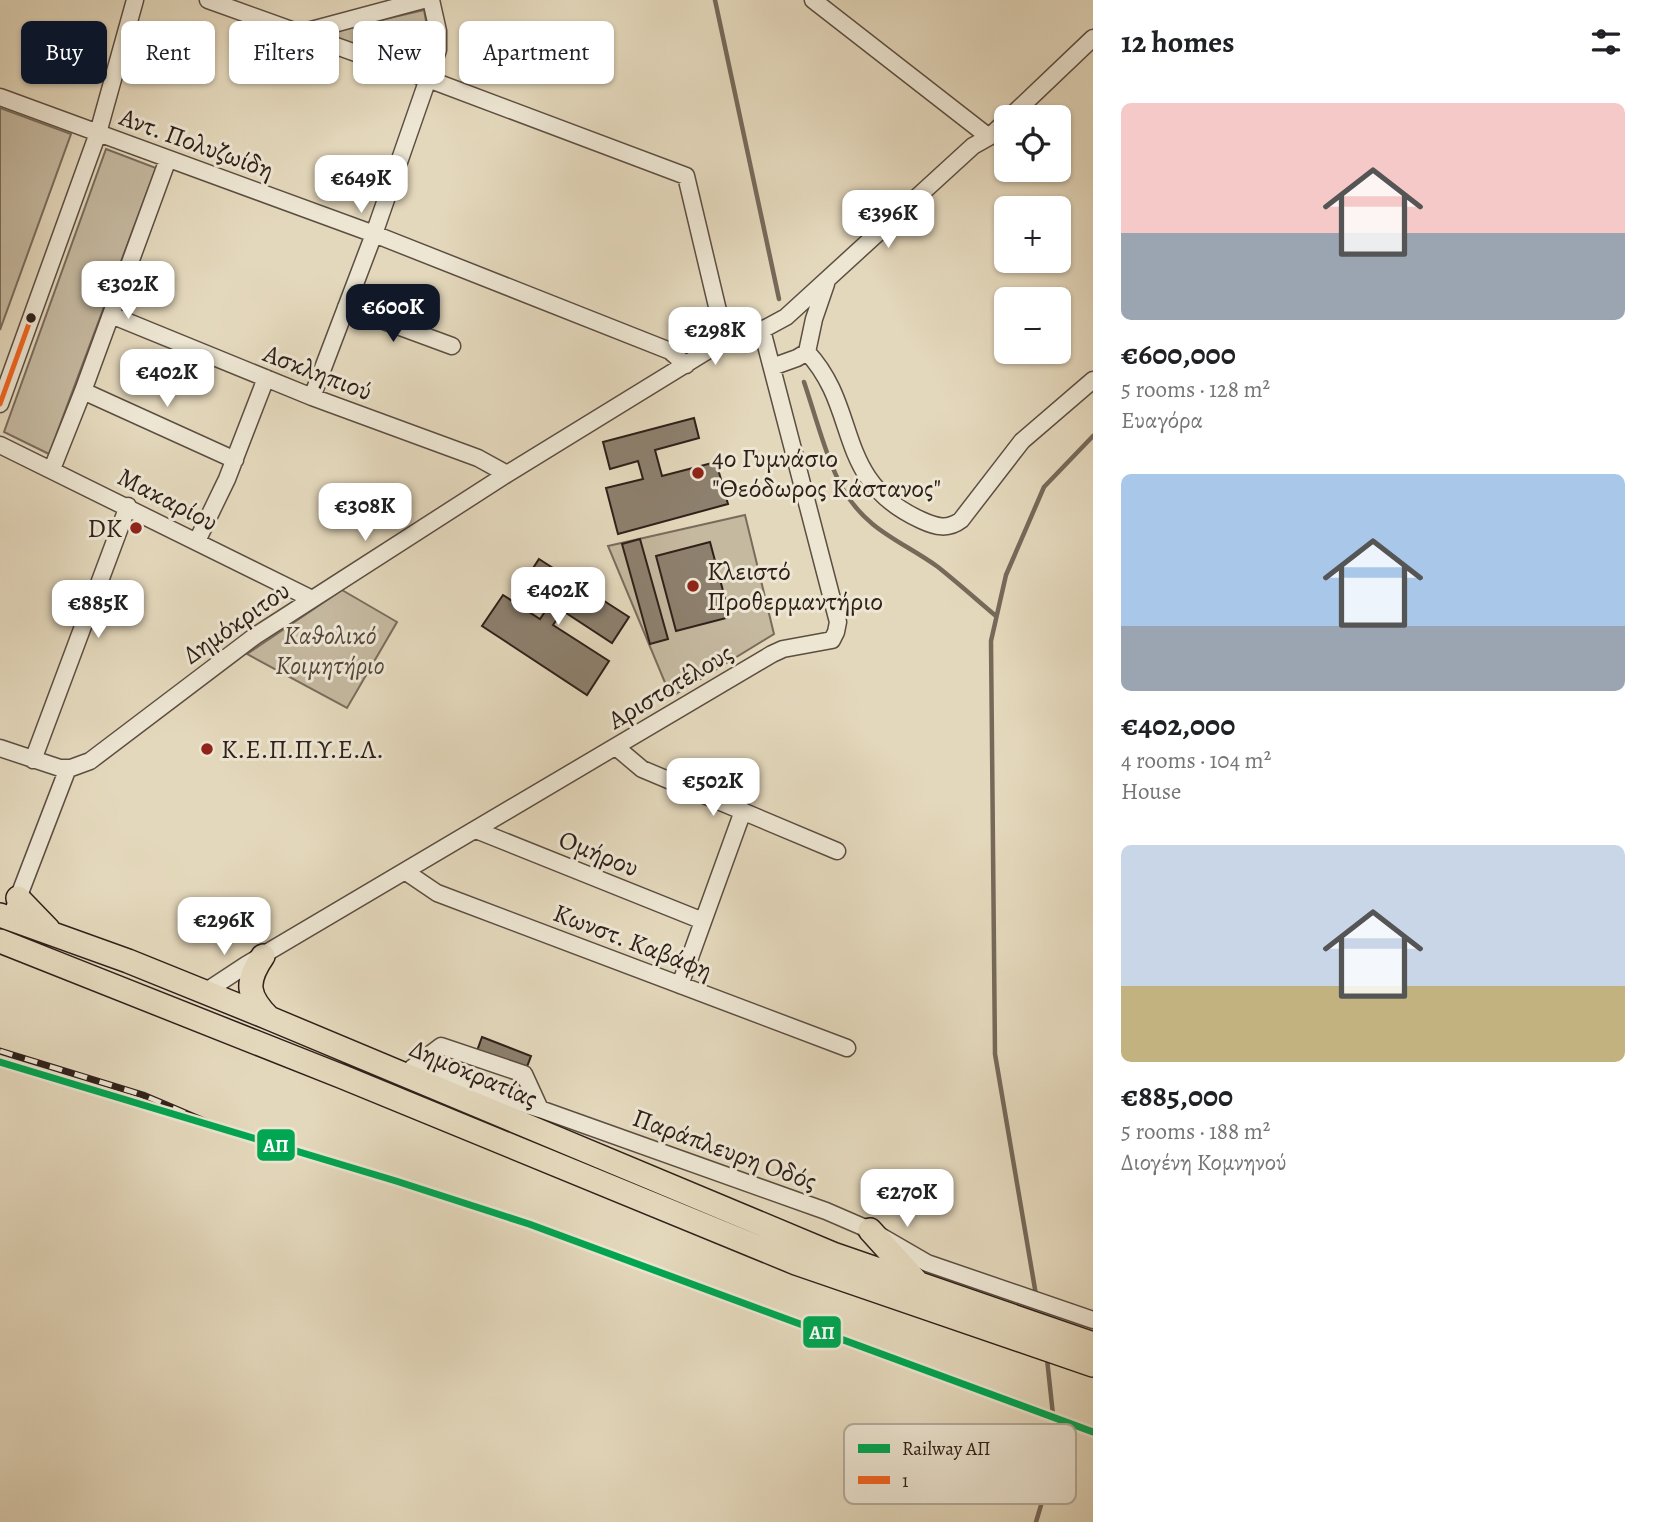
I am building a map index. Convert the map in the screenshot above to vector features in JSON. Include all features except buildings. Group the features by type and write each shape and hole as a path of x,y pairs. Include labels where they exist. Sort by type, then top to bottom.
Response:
{"highway":[{"name":"Δημοκρατίας","path":"10,911 41,923 56,935 269,1018 922,1293"},
{"name":"Δημοκρατίας","path":"1,942 342,1077 796,1263 922,1293"},
{"path":"263,956 252,974 250,988 255,1002 269,1018"},
{"path":"354,1054 412,1068"},
{"path":"870,1230 922,1293 1093,1365"},
{"path":"922,1293 1093,1345"}],"street":[{"path":"0,404 98,133 135,0"},
{"path":"208,0 267,21"},
{"path":"339,23 423,0"},
{"path":"432,0 436,21"},
{"path":"813,0 989,136"},
{"name":"Δημόκριτου","path":"1023,105 1093,38"},
{"path":"312,397 374,234 426,84"},
{"path":"441,84 685,176 725,340"},
{"name":"Αντ. Πολυζωίδη","path":"3,100 374,234 670,351 686,365"},
{"name":"Δημόκριτου","path":"68,768 90,761 240,646 507,474 725,340 762,330 786,317 973,146 994,132"},
{"path":"52,469 168,159"},
{"path":"772,367 807,352 814,319 827,281"},
{"path":"346,307 453,346"},
{"name":"Ασκληπιού","path":"111,315 312,397 478,458 507,474"},
{"name":"Αριστοτέλους","path":"205,992 772,654 783,649 832,640 838,622 762,330"},
{"path":"807,352 820,366 835,397 853,450 876,489 892,504 912,516 942,527 953,526 961,520 1022,441 1093,380"},
{"path":"197,541 235,460 266,379"},
{"path":"83,391 235,460"},
{"name":"Μακαρίου","path":"0,445 312,599"},
{"path":"33,760 128,506"},
{"path":"616,747 642,769 837,851"},
{"path":"0,748 50,766 68,768 10,911 1,942"},
{"path":"680,985 743,811"},
{"name":"Ομήρου","path":"476,830 703,921"},
{"name":"Κωνστ. Καβάφη","path":"406,872 437,893 848,1048"},
{"path":"412,1068 441,1046 524,1074 540,1109"},
{"name":"Παράπλευρη Οδός","path":"412,1068 540,1109 826,1211 870,1230 927,1263 1093,1320"}],"green space":[{"path":"424,10 426,21 377,21"},
{"path":"353,27 353,45 339,40 339,30"},
{"path":"0,108 71,134 0,330"},
{"path":"106,149 156,168 49,454 4,432"},
{"path":"745,515 774,634 671,697 608,546"},
{"name":"Καθολικό Κοιμητήριο","path":"342,590 397,622 347,708 247,654"}],"waterway":[{"path":"715,0 779,299"},
{"path":"804,382 832,465 852,503 874,525 938,567 996,616"},
{"path":"1036,1295 995,1054 991,641 1006,575 1044,487 1093,436"},
{"path":"1047,1359 1054,1424"},
{"path":"1036,1522 1041,1504"}],"railway":[{"path":"0,1051 143,1095 230,1132"}],"rail line":[{"name":"ΑΠ","path":"0,1062 396,1181 529,1224 1071,1424"},
{"name":"ΑΠ","path":"1076,1426 1093,1432"}],"transit line":[{"name":"1","path":"0,404 31,318"}],"place":[{"name":"4ο Γυμνάσιο \"Θεόδωρος Κάστανος\"","path":"698,473"},
{"name":"DK","path":"136,528"},
{"name":"Κλειστό Προθερμαντήριο","path":"693,586"},
{"name":"Κ.Ε.Π.Π.Υ.Ε.Λ.","path":"207,749"}]}
